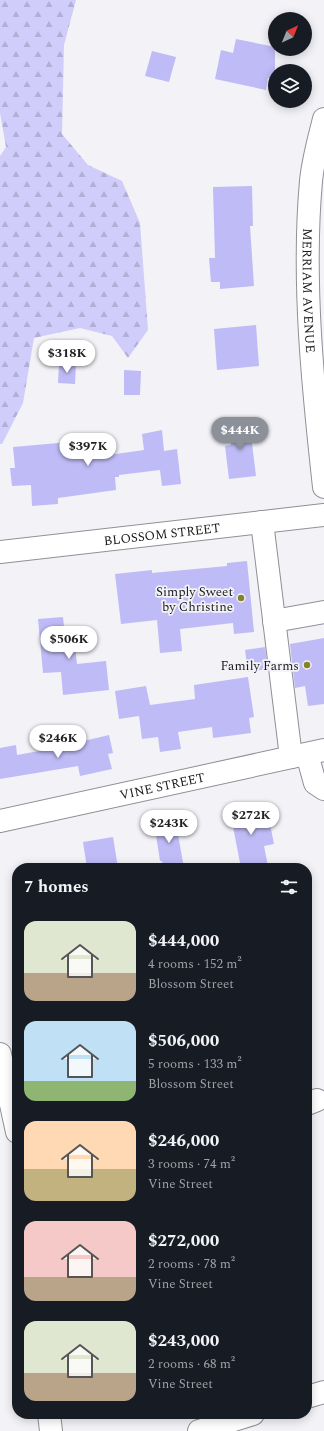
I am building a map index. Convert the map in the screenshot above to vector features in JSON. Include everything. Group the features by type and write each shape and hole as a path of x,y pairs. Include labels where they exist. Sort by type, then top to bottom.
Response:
{"street":[{"name":"MERRIAM AVENUE","path":"324,119 311,179 308,246 315,404 324,486"},
{"name":"BLOSSOM STREET","path":"0,552 324,515"},
{"path":"262,522 274,621 315,783 324,789"},
{"path":"274,621 324,612"},
{"name":"VINE STREET","path":"0,821 308,754"},
{"path":"0,1054 12,1109"},
{"path":"312,1396 324,1392"},
{"path":"50,1419 51,1431"},
{"path":"199,1431 237,1419"}],"green space":[{"path":"0,0 76,0 64,45 62,134 88,165 122,181 140,223 148,330 128,358 112,336 80,328 34,338 23,403 2,444 0,444 0,156 6,147 0,113"}],"building":[{"path":"236,39 268,46 268,56 275,56 275,64 268,64 266,90 215,79 221,50 233,53"},
{"path":"152,51 176,57 169,82 145,76"},
{"path":"252,186 253,226 250,226 254,286 220,289 220,282 211,282 209,258 215,258 213,187"},
{"path":"256,325 259,366 217,370 214,329"},
{"path":"59,363 76,364 75,384 58,383"},
{"path":"124,370 141,371 140,395 124,395"},
{"path":"249,419 256,476 229,479 225,446 231,445 228,421"},
{"path":"162,430 164,451 177,449 181,484 162,486 160,470 119,475 119,477 115,477 116,490 58,498 58,504 32,506 31,485 12,486 10,468 15,468 13,447 81,441 80,439 106,436 109,455 144,450 142,434"},
{"path":"247,561 254,632 234,634 233,623 180,629 182,651 160,653 157,620 121,624 115,574 152,570 152,573 227,566 227,563"},
{"path":"63,617 65,636 74,635 77,664 106,661 109,690 63,695 61,672 43,673 38,619"},
{"name":"Family Farms","path":"324,638 324,704 308,706 305,686 295,688 290,644"},
{"path":"265,647 268,669 248,672 245,650"},
{"path":"248,677 254,717 249,718 251,733 213,738 212,727 178,732 181,749 160,752 158,737 142,739 139,716 119,719 115,691 146,686 150,705 195,699 194,685"},
{"path":"109,735 113,753 108,754 112,769 80,776 78,766 0,779 0,748 16,745 17,755 67,746"},
{"path":"246,803 247,809 259,806 263,825 270,824 274,844 264,846 267,863 240,863 229,806"},
{"path":"175,818 183,863 162,863 162,861 160,861 154,822"},
{"path":"113,837 117,863 86,863 83,842"}],"place":[{"name":"Simply Sweet by Christine","path":"241,598"},
{"name":"Family Farms","path":"307,665"}]}
